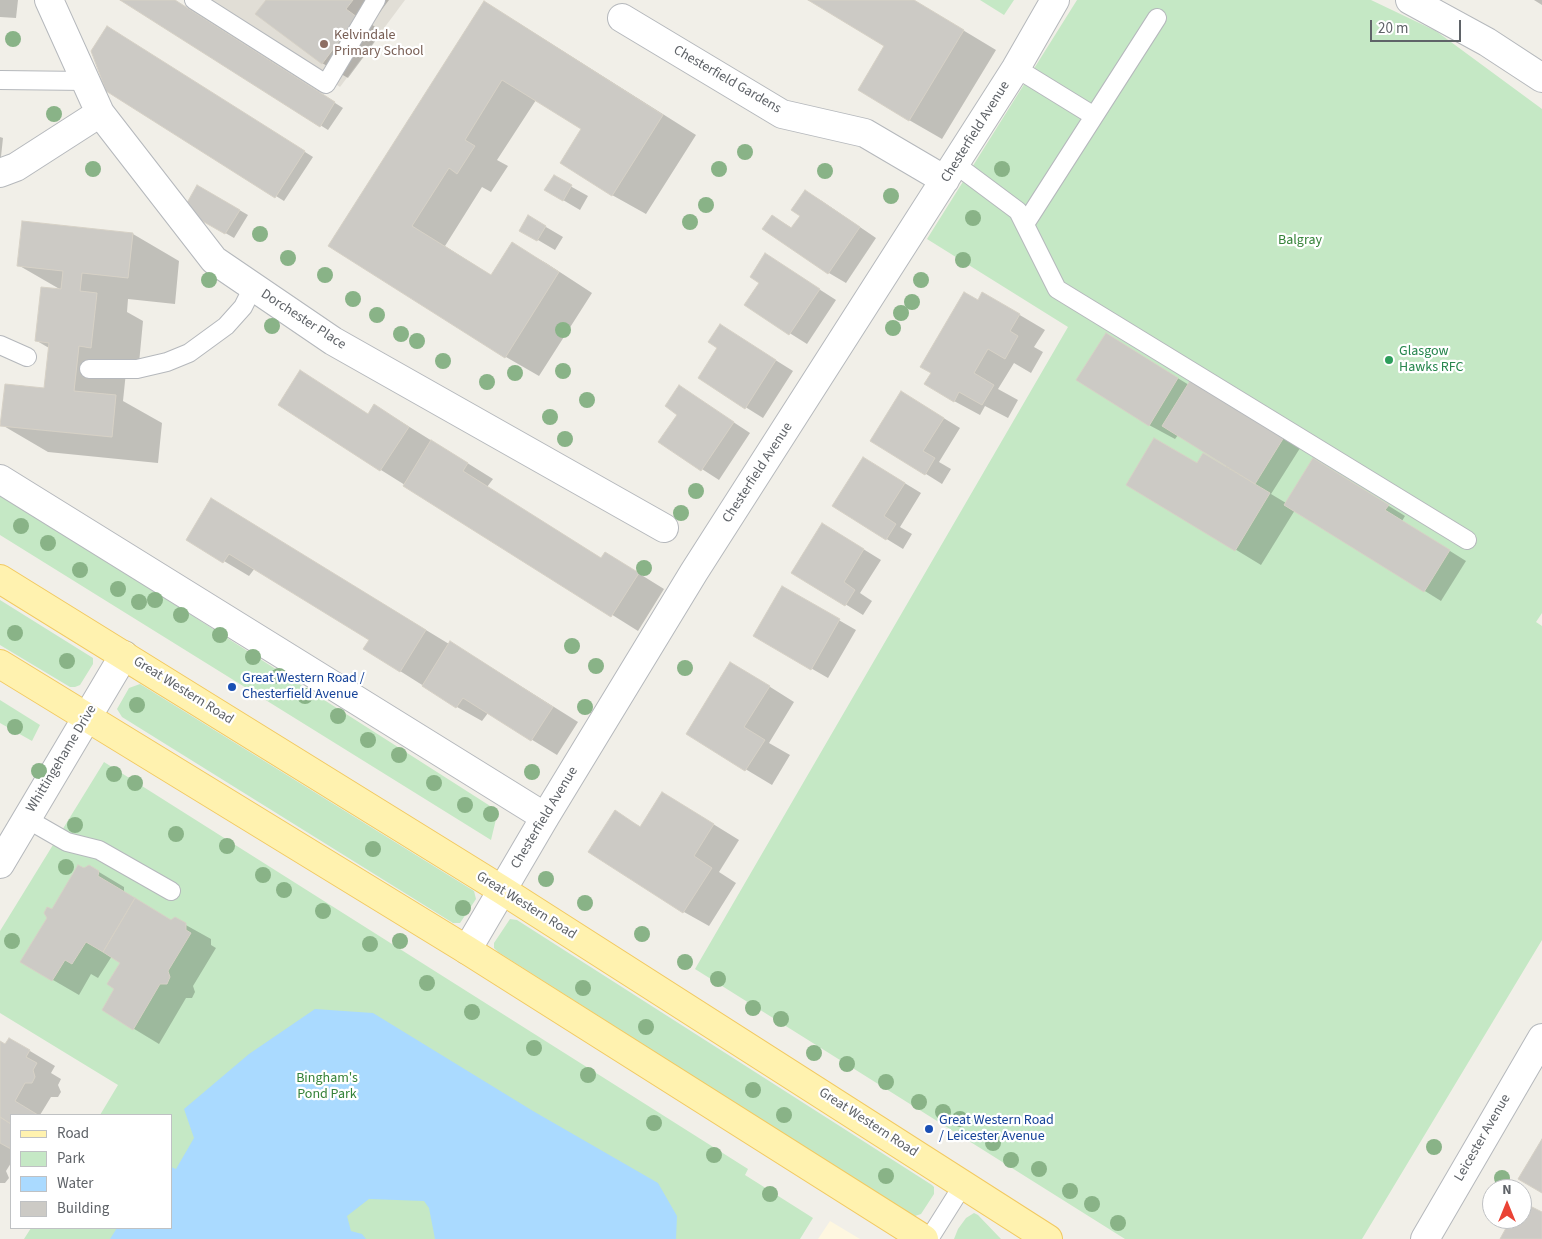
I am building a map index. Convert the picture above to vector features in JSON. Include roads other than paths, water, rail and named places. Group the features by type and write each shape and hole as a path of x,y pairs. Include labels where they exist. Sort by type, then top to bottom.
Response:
{"main road":[{"name":"Great Western Road","path":"0,578 502,890 1048,1239"},
{"path":"0,664 467,950 924,1239"}],"street":[{"name":"Dorchester Place","path":"49,0 100,113 214,260 333,341 664,528"},
{"name":"Chesterfield Avenue","path":"467,950 545,817 694,572 1016,68 1056,0"},
{"path":"1410,0 1488,42 1542,78"},
{"name":"Chesterfield Gardens","path":"622,18 782,114 865,133 950,172"},
{"path":"0,173 16,167 100,113"},
{"path":"0,479 545,817"},
{"name":"Whittingehame Drive","path":"0,864 124,655"},
{"name":"Leicester Avenue","path":"1424,1239 1542,1038"}],"lane":[{"path":"194,0 326,84 376,0"},
{"path":"1025,224 1157,18"},
{"path":"1016,68 1094,116"},
{"path":"0,80 86,81"},
{"path":"950,172 1018,210 1057,289 1467,540"},
{"path":"89,369 137,369 167,362 189,353 226,326 243,307 253,287"},
{"path":"0,345 27,357"},
{"path":"26,819 67,842 99,850 171,892"},
{"path":"929,1239 963,1185"}],"water":[{"path":"315,1009 373,1013 533,1111 658,1183 677,1216 676,1239 435,1239 429,1208 424,1201 369,1199 347,1216 351,1231 362,1234 366,1239 110,1239 116,1229 172,1229 172,1167 176,1169 194,1138 184,1109 249,1054"}],"place":[{"name":"Kelvindale Primary School","path":"324,44"},
{"name":"Glasgow Hawks RFC","path":"1389,360"},
{"name":"Great Western Road / Chesterfield Avenue","path":"232,687"},
{"name":"Great Western Road / Leicester Avenue","path":"929,1129"}],"park label":[{"name":"Balgray","path":"1300,241"},
{"name":"Bingham's Pond Park","path":"327,1088"}]}
